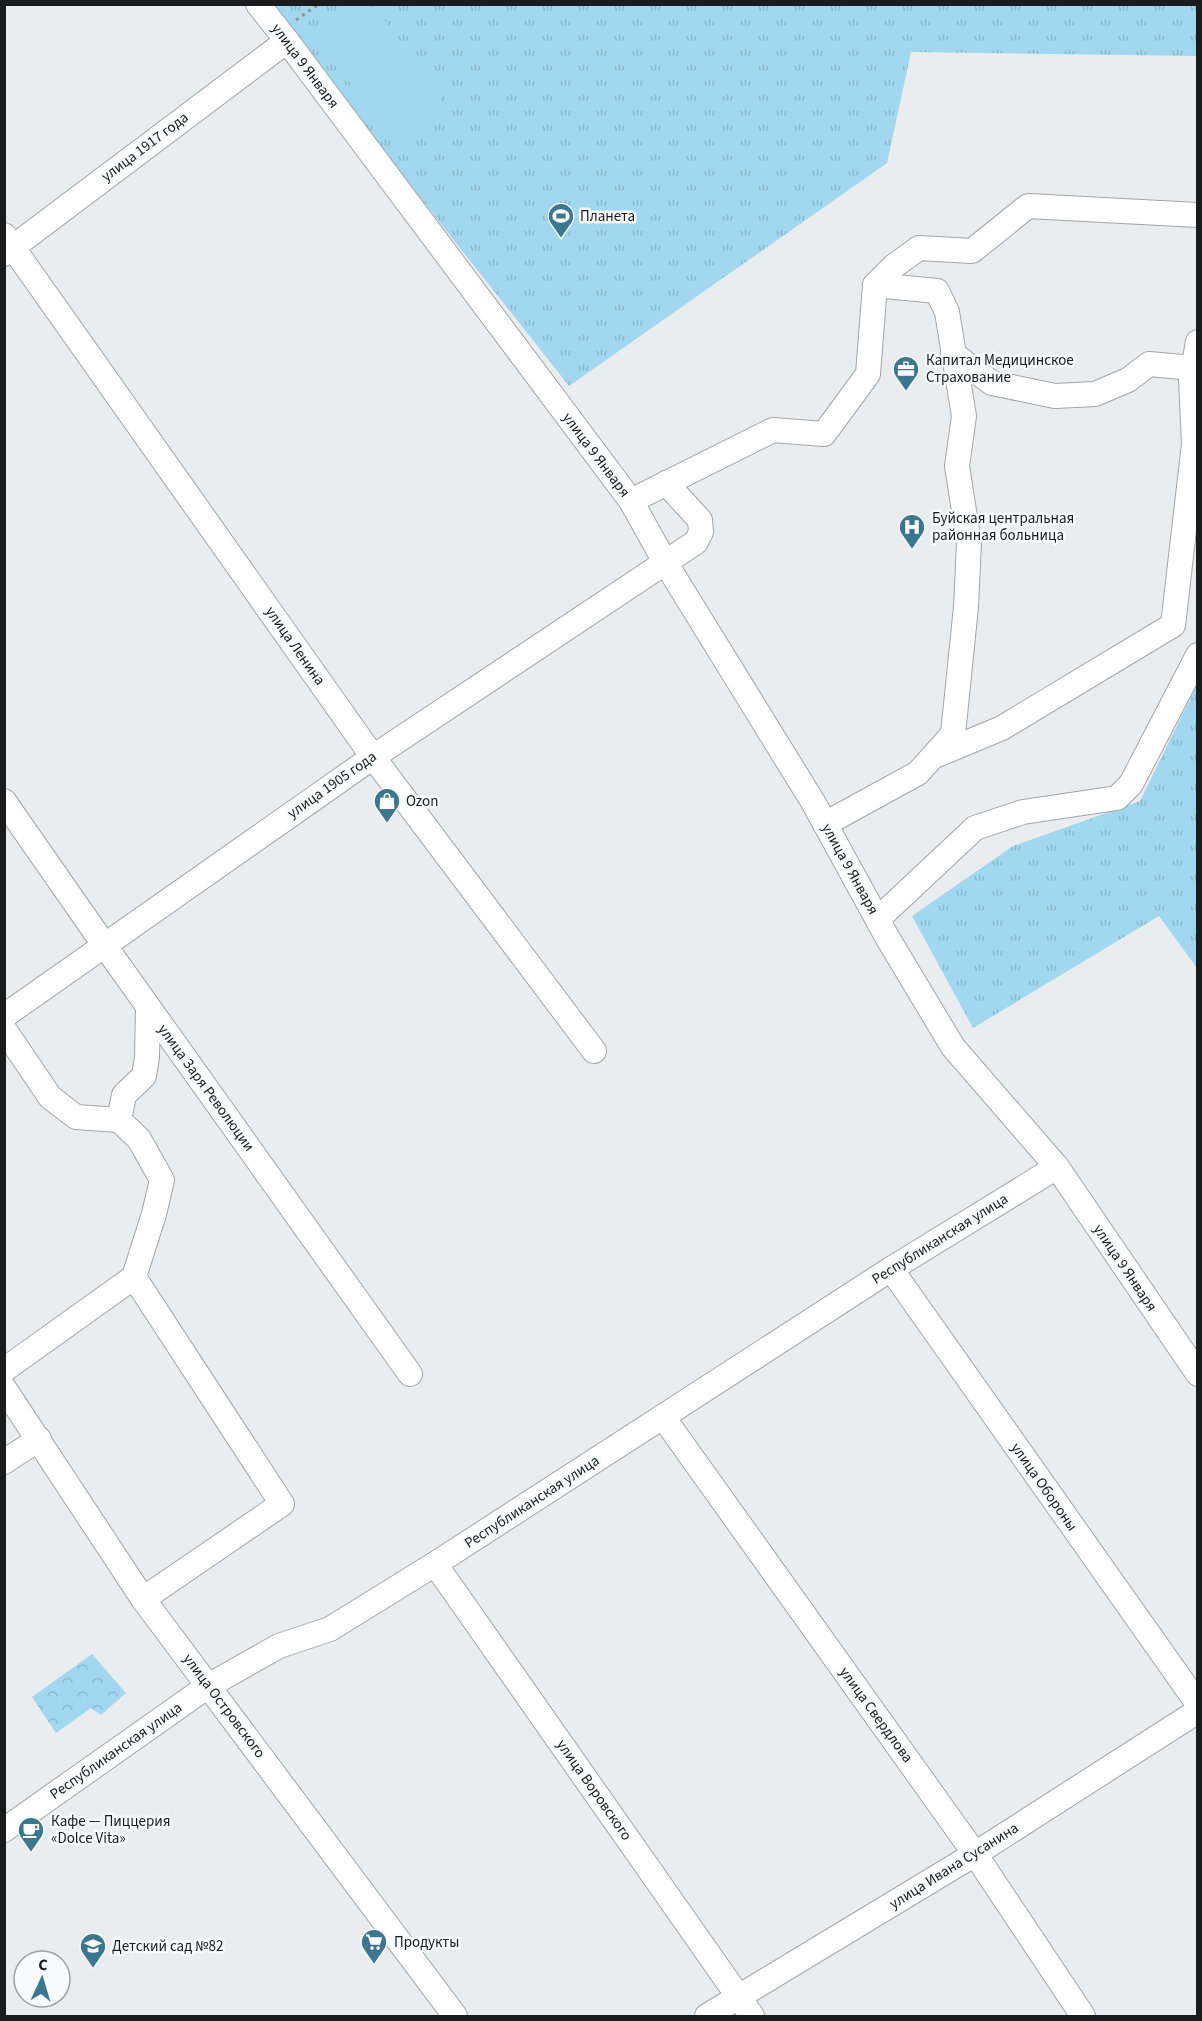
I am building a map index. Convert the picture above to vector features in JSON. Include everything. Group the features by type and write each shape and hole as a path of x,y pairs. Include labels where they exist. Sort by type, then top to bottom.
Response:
{"street":[{"name":"улица 9 Января","path":"258,4 631,501 665,562 813,802 882,928 953,1047 1057,1167 1197,1374"},
{"name":"улица 1917 года","path":"8,245 283,36"},
{"path":"631,501 773,430 824,434 868,374 874,285 894,266 919,248 972,251 1028,206 1197,215"},
{"name":"улица Ленина","path":"8,245 373,757 594,1051"},
{"path":"825,824 918,773 952,734 966,607 969,543 957,466 964,416 947,312 937,291 874,285"},
{"path":"932,757 1002,728 1173,625 1194,444 1191,381 1197,342"},
{"path":"953,354 992,383 1055,396 1095,394 1128,380 1149,364 1193,368"},
{"name":"улица 1905 года","path":"4,1016 373,757 696,542 701,532 700,520 666,483"},
{"path":"1177,596 1197,580"},
{"path":"882,928 975,828 1023,812 1117,798 1131,784 1197,655"},
{"name":"улица Заря Революции","path":"4,801 148,1008 410,1374"},
{"path":"119,1120 124,1095 144,1076 147,1057 148,1008"},
{"path":"4,1029 50,1097 76,1117 119,1120 139,1138 162,1180 134,1277 4,1370"},
{"name":"Республиканская улица","path":"4,1830 208,1686 279,1646 330,1629 435,1564 891,1269 1057,1167"},
{"name":"улица Обороны","path":"891,1269 1197,1704"},
{"path":"134,1277 282,1504 143,1599"},
{"name":"улица Островского","path":"4,1388 143,1599 455,2016"},
{"name":"улица Свердлова","path":"663,1417 975,1854 1083,2016"},
{"path":"4,1462 39,1439"},
{"name":"улица Воровского","path":"435,1564 752,2016"},
{"name":"улица Ивана Сусанина","path":"707,2016 975,1854 1197,1712"}],"path":[{"path":"283,36 319,4"}],"green space":[{"path":"357,4 368,5 377,10 441,96 439,108 409,133 397,136 387,132 321,44 328,25"},
{"path":"268,5 1197,5 1197,56 911,52 887,163 569,386"},
{"path":"1197,685 1197,968 1159,916 973,1028 912,916 1013,846 1140,801"},
{"path":"92,1654 126,1693 101,1715 91,1708 56,1733 32,1697"}],"place":[{"name":"Планета","path":"561,239"},
{"name":"Капитал Медицинское Страхование","path":"906,392"},
{"name":"Буйская центральная районная больница","path":"912,550"},
{"name":"Ozon","path":"387,824"},
{"name":"Кафе — Пиццерия «Dolce Vita»","path":"31,1853"},
{"name":"Продукты","path":"374,1965"},
{"name":"Детский сад №82","path":"93,1969"}]}
